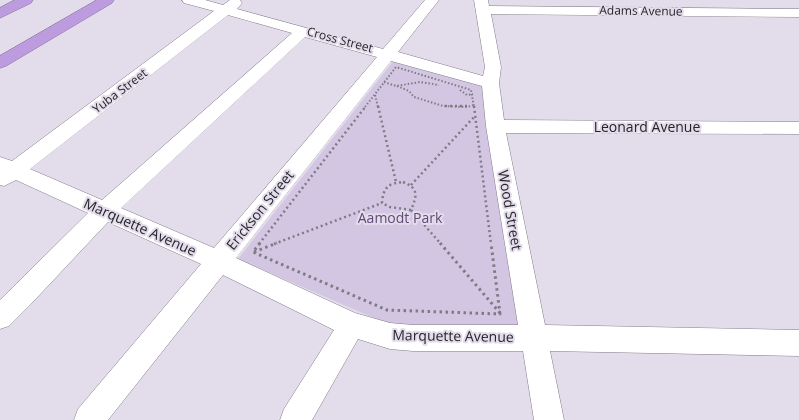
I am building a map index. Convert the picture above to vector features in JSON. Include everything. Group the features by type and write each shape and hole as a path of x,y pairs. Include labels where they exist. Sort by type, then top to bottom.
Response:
{"highway":[{"path":"0,14 26,0"},
{"path":"0,63 107,0"}],"street":[{"name":"Cross Street","path":"189,0 233,5 303,31 490,83"},
{"name":"Erickson Street","path":"89,420 432,0"},
{"name":"Yuba Street","path":"5,172 233,5"},
{"name":"Adams Avenue","path":"482,5 799,13"},
{"name":"Wood Street","path":"482,5 493,68 490,83 495,126 549,420"},
{"path":"0,317 104,211 303,31"},
{"name":"Leonard Avenue","path":"495,126 799,128"},
{"name":"Marquette Avenue","path":"5,172 104,211 218,261 352,325 370,331 400,337 799,343"},
{"path":"295,420 352,325"}],"path":[{"path":"253,252 396,67 471,90 476,116 500,314"},
{"path":"384,82 409,91 414,97 443,106 467,108 474,105"},
{"path":"396,86 412,82 426,82 457,89 467,95"},
{"path":"375,94 396,182"},
{"path":"411,185 476,116"},
{"path":"382,203 381,196 387,186 396,182 411,185"},
{"path":"411,185 416,195 416,200 411,210"},
{"path":"253,252 382,203 396,209 411,210 500,314"},
{"path":"253,252 387,310 415,309 423,312 500,314"}],"green space":[{"name":"Aamodt Park","path":"394,60 484,86 519,329 390,325 238,259"}]}
